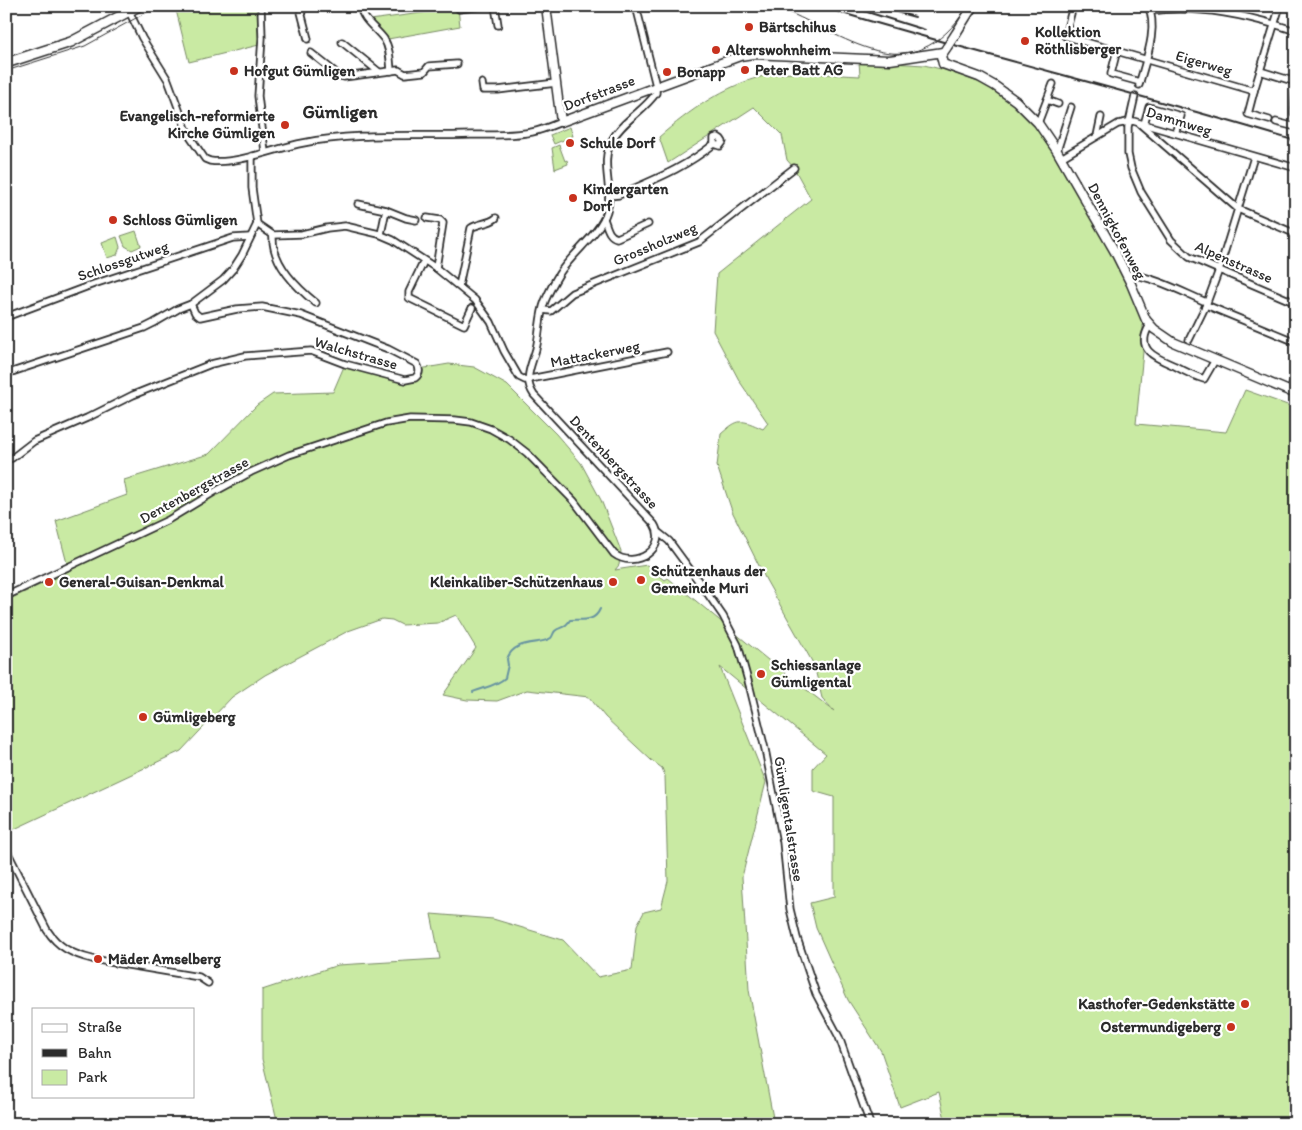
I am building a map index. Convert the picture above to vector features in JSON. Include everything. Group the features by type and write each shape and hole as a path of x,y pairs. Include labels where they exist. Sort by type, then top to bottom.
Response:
{"main road":[{"path":"6,63 71,42 133,8"}],"street":[{"path":"261,6 262,38 258,96 265,152"},
{"path":"306,6 301,12 308,39"},
{"path":"360,6 364,18 385,40 391,71"},
{"path":"459,9 482,6"},
{"path":"495,6 498,26"},
{"path":"546,6 561,122"},
{"path":"528,380 545,302 559,274 604,219 607,211 610,196 605,165 608,149 616,133 655,95 656,86 636,6"},
{"path":"945,49 973,6"},
{"name":"Eigerweg","path":"1073,6 1066,36 1254,91"},
{"path":"1269,120 1248,114 1280,6"},
{"name":"Dorfstrasse","path":"133,8 142,38 168,80 188,134 208,160 213,162 252,156 306,142 353,136 443,136 536,131 740,56 767,53 890,60 945,49"},
{"path":"1117,50 1111,74 1139,83 1153,27 1149,9 1210,9 1275,24 1296,31"},
{"path":"342,42 379,72"},
{"name":"Dennigkofenweg","path":"945,49 940,59 944,66 979,77 994,86 1016,101 1038,124 1059,154 1127,274 1143,314 1150,325 1168,340 1293,393"},
{"path":"311,53 340,76 344,77 398,70 405,74 424,72 429,66 457,64"},
{"path":"1260,71 1296,82 1294,113"},
{"path":"482,83 483,90 490,90 556,83"},
{"path":"1038,124 1054,84"},
{"name":"Alpenstrasse","path":"1135,96 1129,121 1128,154 1131,168 1141,192 1171,240 1189,257 1296,303"},
{"path":"1047,100 1058,104"},
{"path":"1059,154 1071,107"},
{"path":"1175,133 1181,116 1150,107 1141,123 1238,209 1296,234"},
{"path":"1097,136 1101,117"},
{"name":"Dammweg","path":"1059,154 1121,122 1129,121 1296,168"},
{"path":"1276,122 1296,127"},
{"path":"610,196 619,194 681,167 700,156 714,144"},
{"path":"6,374 144,328 190,304 223,280 233,269 244,251 257,224 252,188 252,156"},
{"path":"1189,340 1219,270 1254,157"},
{"name":"Grossholzweg","path":"543,310 551,312 572,293 699,242 794,168"},
{"path":"358,204 386,210 416,220"},
{"path":"381,234 386,210"},
{"path":"428,218 440,220 443,223 436,268"},
{"path":"459,286 471,228 496,218"},
{"path":"604,219 614,238 648,224"},
{"path":"257,224 273,234 278,259 284,271 316,303"},
{"name":"Dentenbergstrasse","path":"6,596 168,520 244,476 290,455 386,423 410,419 455,420 471,422 491,429 509,439 527,454 574,501 611,551 621,558 633,560 644,557 654,547 658,533 647,516 534,395 528,380 519,377 504,352 496,331 484,311 459,286 436,268 381,234 345,226 302,234 273,234"},
{"name":"Schlossgutweg","path":"6,316 94,284 233,238 250,237"},
{"path":"424,261 409,292 409,298 464,325 472,308"},
{"path":"1127,274 1164,283 1206,304 1296,342"},
{"name":"Walchstrasse","path":"6,460 12,458 34,440 133,395 210,364 245,356 311,351 345,364 405,380 412,379 419,373 417,364 388,349 301,315 262,308 237,309 200,317 195,313 190,304"},
{"path":"1150,325 1144,340 1150,354 1159,360 1204,378 1215,360"},
{"name":"Mattackerweg","path":"528,380 668,352"},
{"path":"1293,393 1296,375"},
{"name":"Gümligentalstrasse","path":"658,533 669,541 705,590 723,616 738,645 747,673 765,749 783,842 790,909 797,938 816,994 839,1037 870,1124"},
{"path":"6,850 47,930 57,942 68,950 78,956 92,959 199,977 208,983"}],"green space":[{"path":"175,6 257,6 259,45 189,62"},
{"path":"458,8 460,26 388,39 370,20"},
{"path":"859,61 924,65 945,70 994,88 1043,129 1080,190 1143,314 1143,352 1136,424 1226,432 1245,390 1296,408 1296,1124 946,1124 939,1092 900,1107 881,1051 848,1000 816,928 810,903 834,897 834,797 813,791 813,768 826,754 720,667 766,782 742,877 749,990 773,1118 769,1124 278,1124 262,1059 262,990 338,965 440,959 431,914 493,919 563,940 598,977 632,970 637,925 644,912 661,908 668,881 665,776 662,768 605,717 589,697 527,690 497,701 467,700 443,695 476,648 456,615 438,623 402,625 392,620 382,619 348,631 265,675 232,697 181,751 6,833 6,601 69,571 56,521 127,495 124,480 209,454 257,405 273,394 333,392 345,364 412,379 419,369 449,364 474,367 507,385 556,434 581,463 601,500 621,551 619,565 615,570 647,565 665,580 668,578 834,711 822,698 814,665 766,580 732,511 717,466 721,434 732,425 740,422 750,423 763,429 768,423 740,382 713,331 717,274 811,199 794,168 787,160 782,135 754,107 668,163 659,137 708,100 750,80 786,73 860,76"},
{"path":"570,127 573,136 554,144 550,135"},
{"path":"559,145 568,164 555,169 552,148"},
{"path":"136,231 141,246 132,250 125,246 121,236"},
{"path":"117,237 120,247 117,255 107,258 102,243"}],"waterway":[{"path":"473,692 494,685 505,678 508,665 507,659 516,648 521,645 551,638 555,631 564,627 570,620 591,618 600,609"}],"tunnel":[{"path":"1135,96 1139,85"}],"tram line":[{"path":"6,71 85,46 158,6"},
{"path":"774,6 876,51 900,53 923,48 946,33 968,6"}],"railway":[{"path":"805,6 825,11"},
{"path":"819,6 1296,141"},
{"path":"848,6 925,30"},
{"path":"874,6 915,17"}],"place":[{"name":"Bärtschihus","path":"749,27"},
{"name":"Kollektion Röthlisberger","path":"1025,41"},
{"name":"Alterswohnheim","path":"716,50"},
{"name":"Peter Batt AG","path":"745,70"},
{"name":"Hofgut Gümligen","path":"234,71"},
{"name":"Bonapp","path":"667,72"},
{"name":"Evangelisch-reformierte Kirche Gümligen","path":"285,125"},
{"name":"Schule Dorf","path":"570,143"},
{"name":"Kindergarten Dorf","path":"573,198"},
{"name":"Schloss Gümligen","path":"113,220"},
{"name":"Schützenhaus der Gemeinde Muri","path":"641,580"},
{"name":"General-Guisan-Denkmal","path":"49,582"},
{"name":"Kleinkaliber-Schützenhaus","path":"613,582"},
{"name":"Schiessanlage Gümligental","path":"761,674"},
{"name":"Gümligeberg","path":"143,717"},
{"name":"Mäder Amselberg","path":"98,959"},
{"name":"Kasthofer-Gedenkstätte","path":"1245,1004"},
{"name":"Ostermundigeberg","path":"1231,1027"}],"district":[{"name":"Gümligen","path":"340,112"}]}
